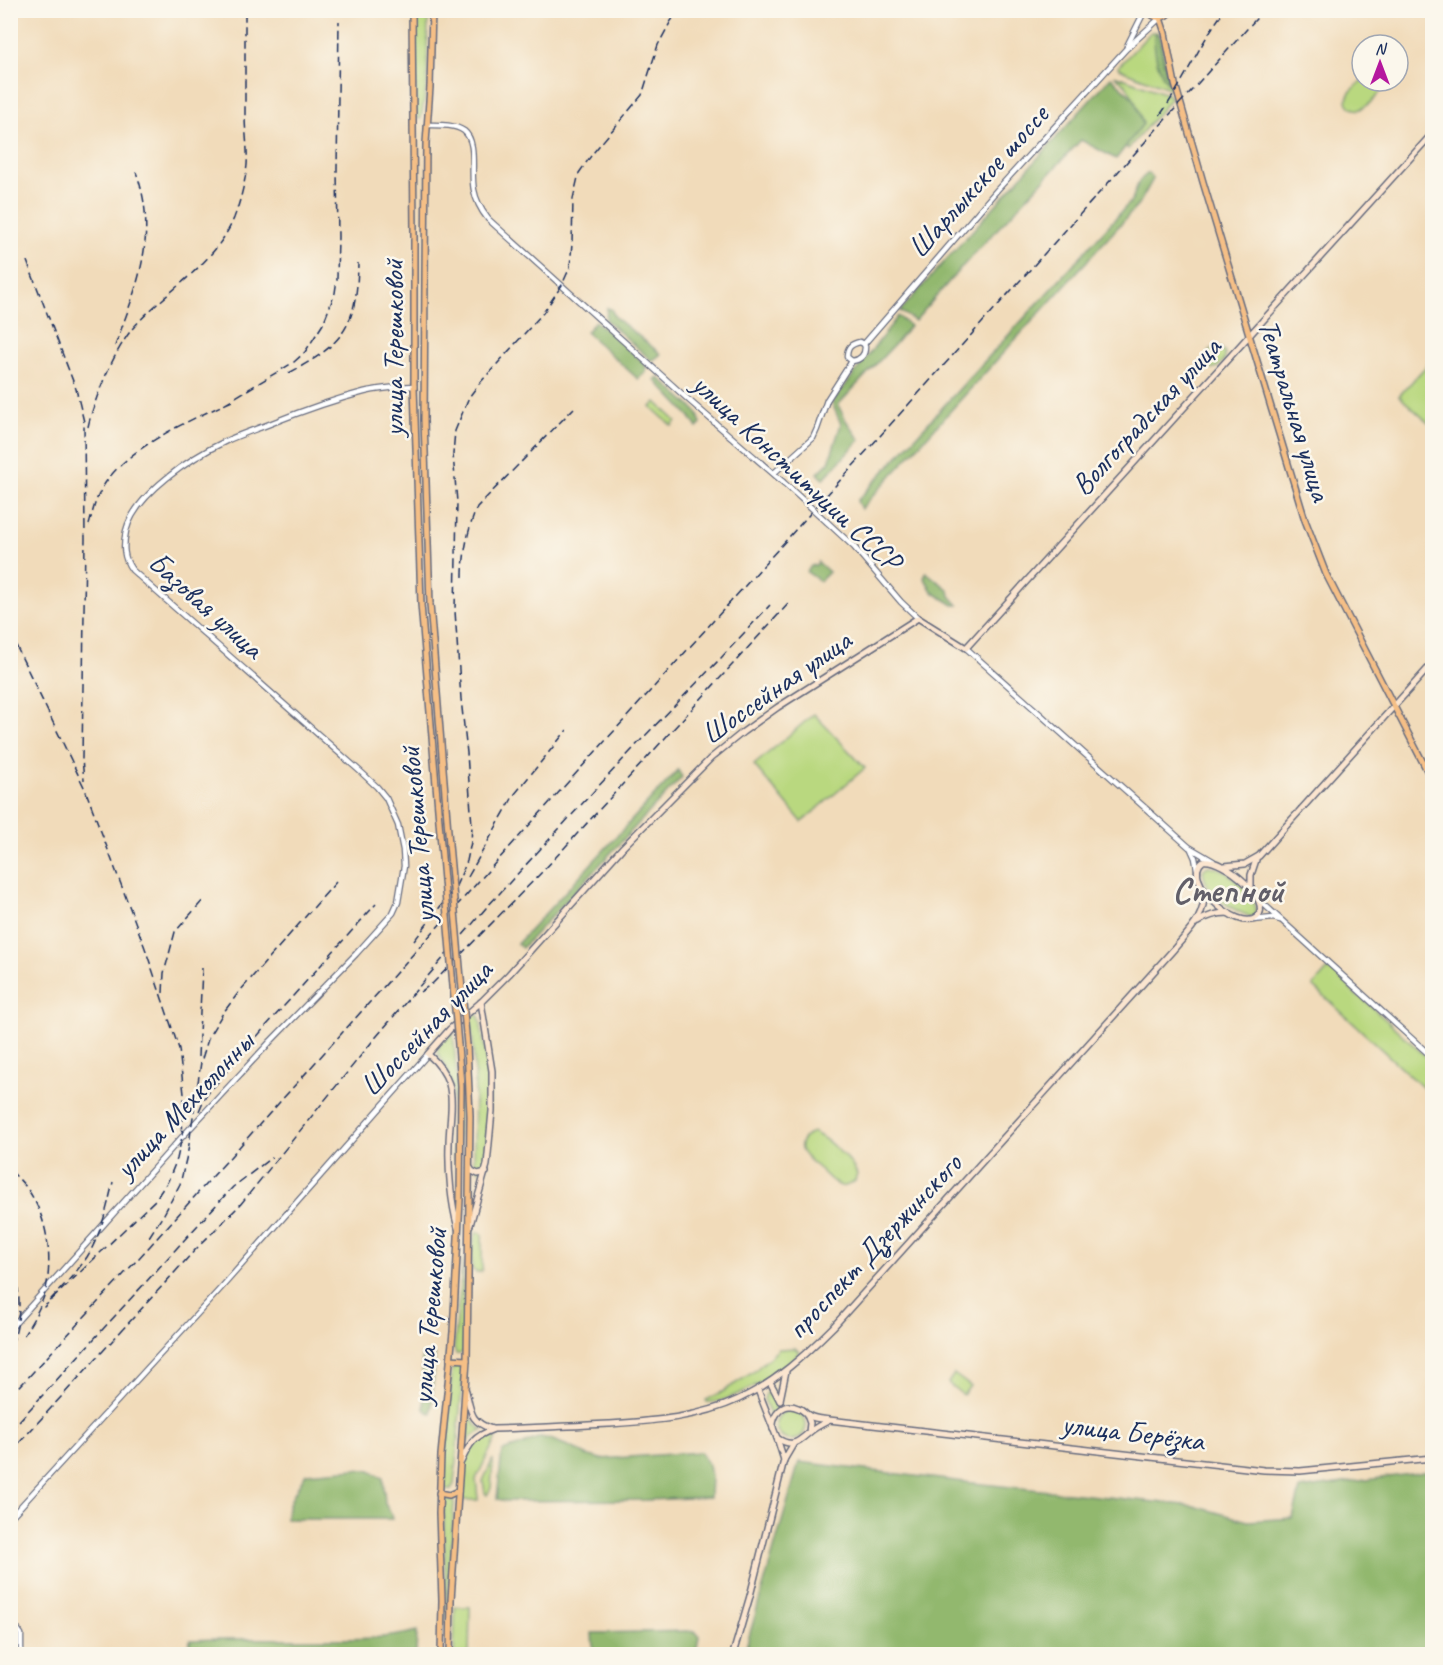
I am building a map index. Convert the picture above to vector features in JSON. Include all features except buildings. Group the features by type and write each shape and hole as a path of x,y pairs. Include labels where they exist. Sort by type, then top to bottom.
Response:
{"main road":[{"name":"улица Терешковой","path":"412,10 414,386 421,604 461,1086 459,1229 439,1493 441,1654"},
{"name":"улица Терешковой","path":"432,10 427,125 424,386 428,550 430,604 467,1045 470,1116 466,1389 451,1600 450,1654"},
{"path":"1147,10 1151,15 1160,18 1166,16 1170,11"},
{"name":"Театральная улица","path":"1165,33 1170,11"},
{"name":"Театральная улица","path":"1160,18 1175,84 1249,338 1315,547 1326,574 1432,780"},
{"name":"улица Конституции СССР","path":"414,125 427,125"},
{"name":"Волгоградская улица","path":"966,648 1432,134"},
{"path":"414,386 424,386"},
{"path":"419,551 428,550"},
{"name":"улица Конституции СССР","path":"918,618 966,648"},
{"name":"Шоссейная улица","path":"428,1054 450,1029 481,1002 524,958 623,846 711,758 777,708 918,618"},
{"path":"1251,890 1251,870 1259,856 1432,664"},
{"path":"1224,866 1245,864 1259,856"},
{"path":"1215,862 1224,866 1239,877 1255,896 1261,909 1258,916 1252,920 1237,917 1219,907 1204,890 1198,876 1197,869 1200,863 1215,862"},
{"name":"проспект Дзержинского","path":"1195,925 1202,912 1205,899 1204,890"},
{"name":"проспект Дзержинского","path":"494,1429 573,1426 664,1419 694,1414 739,1400 786,1371 833,1327 1195,925 1205,917 1229,913"},
{"path":"469,1229 486,1172 493,1081 481,1002"},
{"path":"428,1054 444,1072 450,1089 449,1164 455,1216 459,1229"},
{"path":"449,1164 454,1168 461,1166"},
{"path":"470,1168 478,1174 486,1172"},
{"path":"458,1243 468,1243"},
{"path":"450,1359 467,1360"},
{"path":"780,1400 786,1371"},
{"path":"770,1382 784,1408"},
{"path":"466,1389 470,1408 479,1425 494,1429"},
{"path":"758,1390 784,1460"},
{"path":"773,1429 774,1416 778,1411 793,1406 807,1415 810,1423 809,1432"},
{"name":"улица Берёзка","path":"807,1415 829,1420 1264,1470 1300,1471 1432,1458"},
{"path":"777,1437 788,1443 794,1443 829,1420"},
{"path":"461,1464 474,1439 481,1433 494,1429"},
{"path":"733,1654 753,1587 784,1460 794,1443"},
{"path":"439,1493 449,1495 458,1491"}],"street":[{"name":"Шарлыкское шоссе","path":"1126,49 1147,10"},
{"name":"Шарлыкское шоссе","path":"864,344 997,189 1126,49 1160,18"},
{"name":"улица Конституции СССР","path":"427,125 454,127 462,130 468,136 471,144 473,188 476,200 488,219 827,522 918,618"},
{"path":"855,343 864,344 864,355 857,361 852,361 847,357 848,348 855,343"},
{"path":"774,473 813,438 827,400 852,361"},
{"name":"Базовая улица","path":"393,913 398,902 404,866 398,825 386,798 362,773 216,642 139,577 127,564 124,549 131,516 147,496 192,460 224,442 278,420 340,399 382,389 414,386"},
{"name":"улица Конституции СССР","path":"966,648 1190,847 1215,862"},
{"path":"1190,847 1197,869"},
{"path":"1255,896 1432,1058"},
{"name":"улица Мехколонны","path":"10,1329 182,1137 393,913"},
{"path":"1252,920 1273,918 1282,921"},
{"name":"Шоссейная улица","path":"10,1518 221,1288 428,1054"},
{"path":"10,1619 21,1634 21,1654"}],"green space":[{"path":"415,11 428,11 427,82 419,119 417,118 414,49"},
{"path":"1151,32 1158,32 1161,38 1171,89 1118,67"},
{"path":"1154,34 1158,34 1168,84 1157,60"},
{"path":"1114,75 1167,94 1171,98 1128,149 1126,146 1143,124 1126,85"},
{"path":"1111,77 1134,99 1143,124 1116,159 1081,140 959,270 915,321 900,311"},
{"path":"1380,93 1360,109 1350,107 1347,101 1349,94"},
{"path":"1148,173 1153,179 1139,204 861,509 857,501 1132,200 1139,181"},
{"path":"607,308 611,309 615,317 661,354 652,361 606,320"},
{"path":"898,316 910,326 838,405 860,440 823,479 818,473 829,462 841,424 832,403"},
{"path":"595,321 642,361 646,372 638,379 586,332"},
{"path":"1216,347 1221,348 1225,353 1225,359 1218,367 1211,369 1206,367 1209,352"},
{"path":"1427,365 1432,369 1432,426 1399,396"},
{"path":"658,377 697,412 701,424 697,428 690,417 655,380"},
{"path":"656,402 676,421 672,426 651,407"},
{"path":"818,562 829,572 820,581 807,572"},
{"path":"926,572 949,590 950,596 958,605 953,605 932,591 924,578"},
{"path":"814,714 865,768 802,822 754,765"},
{"path":"678,770 682,777 522,948 517,944"},
{"path":"1208,866 1224,871 1244,888 1254,902 1255,916 1251,917 1235,910 1213,893 1203,870"},
{"path":"1329,968 1349,986 1354,994 1362,998 1432,1062 1432,1096 1313,986"},
{"path":"477,1014 480,1019 490,1095 485,1165 479,1171 474,1163 475,1074 471,1018"},
{"path":"453,1032 459,1105 458,1161 454,1161 453,1157 453,1088 447,1069 438,1053 439,1045"},
{"path":"812,1132 844,1156 857,1174 855,1181 847,1186 838,1185 806,1157 802,1152 801,1143"},
{"path":"477,1232 482,1234 481,1272 472,1269 472,1250"},
{"path":"463,1258 464,1349 460,1354 456,1354 454,1349"},
{"path":"795,1348 799,1352 794,1359 758,1385 728,1398 707,1402 706,1400 752,1373 779,1349"},
{"path":"422,1355 435,1355 431,1414 424,1409"},
{"path":"456,1364 463,1366 463,1372 454,1484 451,1489 445,1489 443,1483 452,1371"},
{"path":"954,1374 970,1386 963,1395 948,1383"},
{"path":"771,1389 776,1403 771,1417 764,1399 767,1391"},
{"path":"791,1410 802,1414 806,1425 802,1436 791,1440 780,1436 776,1425 780,1414"},
{"path":"468,1414 483,1430 471,1437 466,1444"},
{"path":"494,1436 496,1438 476,1479 478,1500 462,1500 464,1470 470,1452 475,1444"},
{"path":"540,1437 601,1459 700,1452 709,1465 710,1497 647,1500 506,1501 497,1499 502,1451"},
{"path":"493,1459 491,1488 487,1495 483,1481"},
{"path":"799,1462 1194,1506 1248,1521 1293,1518 1300,1489 1432,1471 1432,1654 744,1654"},
{"path":"356,1469 370,1471 383,1478 385,1504 392,1519 286,1519 296,1489 306,1473"},
{"path":"446,1499 453,1500 454,1503 446,1627 444,1502"},
{"path":"455,1607 470,1607 469,1654 454,1654"},
{"path":"417,1631 416,1654 188,1654 190,1640 367,1638"},
{"path":"695,1631 699,1636 696,1654 595,1654 593,1648 592,1633"}],"railway":[{"path":"88,427 106,376 126,338 146,315 202,264 225,235 234,218 247,165 245,10"},
{"path":"414,941 456,886 467,861 471,842 467,753 455,611 457,502 453,454 455,431 469,397 543,313 562,285 570,267 573,199 579,173 642,95 658,45 680,10"},
{"path":"1160,115 1225,10"},
{"path":"10,1397 150,1246 1264,10"},
{"path":"224,404 294,362 305,352 323,324 335,293 338,237 339,21"},
{"path":"115,346 137,281 145,239 146,218 143,195 136,172"},
{"path":"27,261 76,389 84,422 82,759 84,780"},
{"path":"289,373 323,352 344,331 355,303 358,263"},
{"path":"89,525 99,494 122,464 157,438 232,401"},
{"path":"463,577 467,541 477,507 574,408"},
{"path":"420,992 433,983 544,870 789,603"},
{"path":"10,1453 195,1250 240,1205 371,1043 486,908 770,605"},
{"path":"10,633 85,789 145,948 179,1049 184,1094 182,1137 177,1159 168,1181 155,1200 44,1307 77,1270 92,1248 103,1221 113,1182"},
{"path":"468,877 514,795 567,730"},
{"path":"149,1237 180,1184 188,1151 201,1062 209,1036 239,992 336,882"},
{"path":"163,993 164,973 175,932 205,898"},
{"path":"199,1111 205,1097 376,904"},
{"path":"198,1057 202,968"},
{"path":"10,1431 233,1187 272,1157"},
{"path":"10,1170 26,1187 39,1210 48,1249 46,1289 24,1335"},
{"path":"10,1258 14,1268 19,1303 17,1326 10,1348"}],"district":[{"name":"Степной","path":"1228,890"}]}
